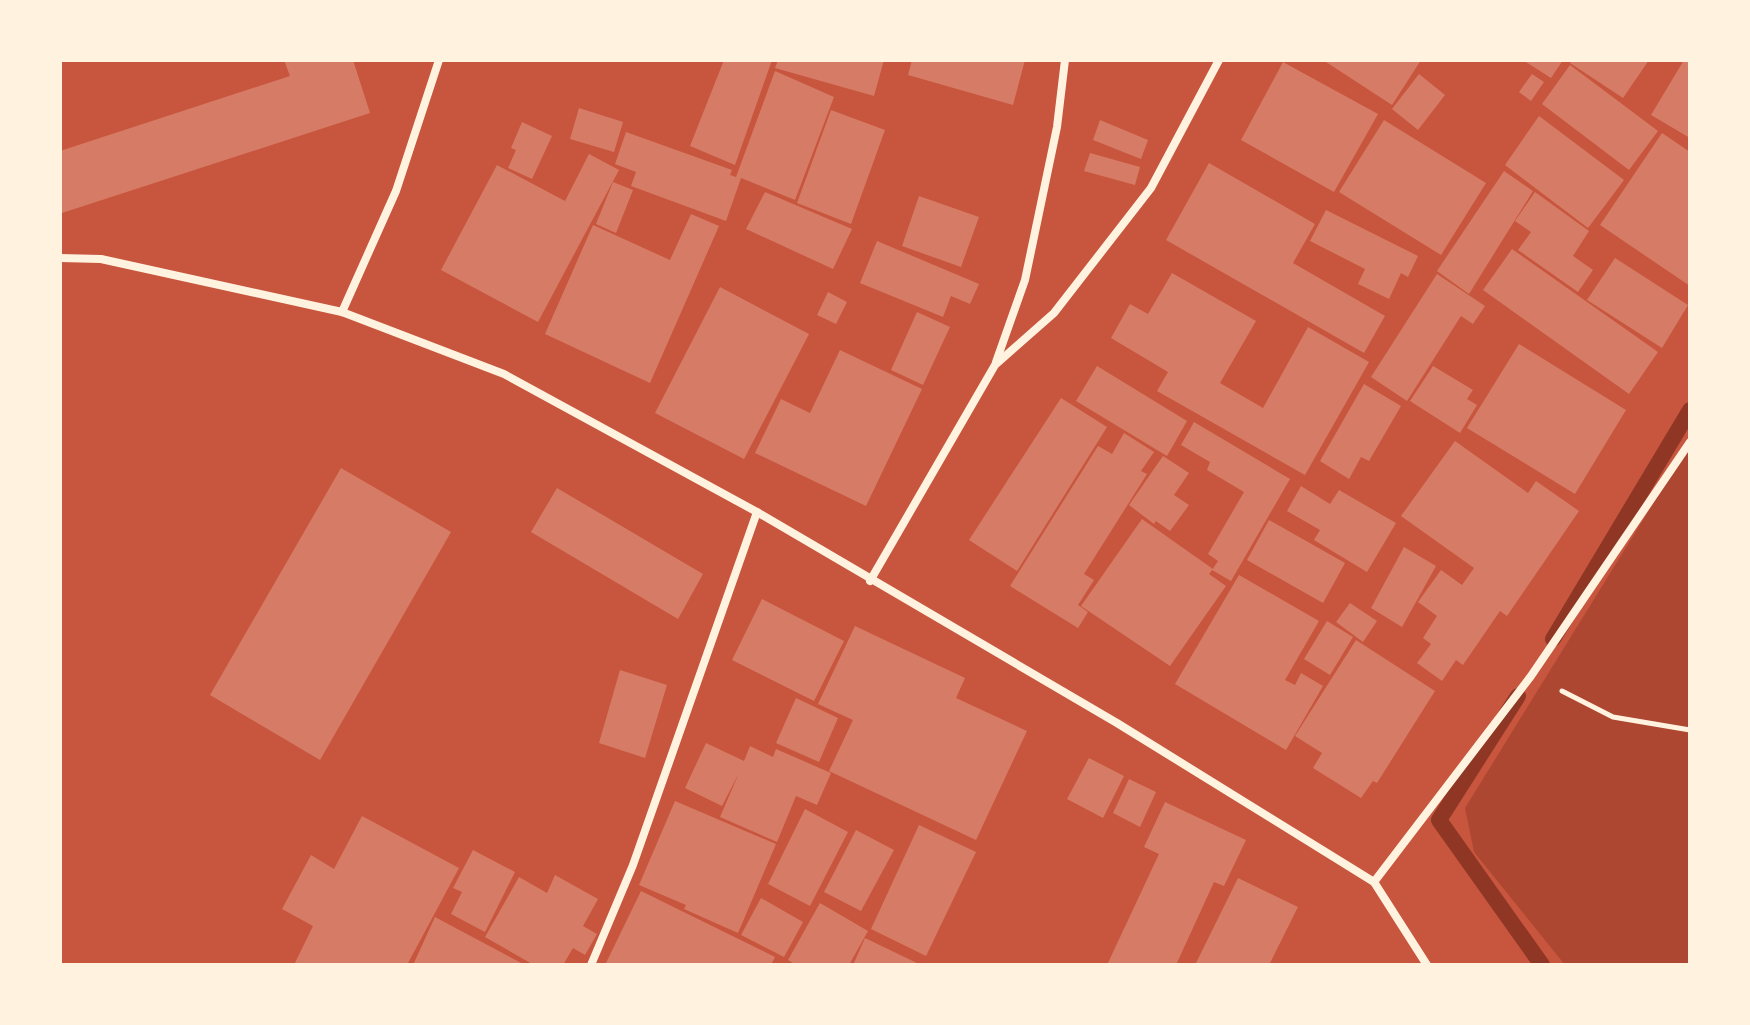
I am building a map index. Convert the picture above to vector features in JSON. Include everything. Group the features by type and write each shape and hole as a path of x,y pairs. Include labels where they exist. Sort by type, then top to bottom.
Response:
{"street":[{"path":"342,312 396,191 439,60"},
{"path":"870,581 995,365 1025,280 1057,127 1065,60"},
{"path":"995,365 1054,313 1151,188 1219,60"},
{"path":"60,258 101,259 342,312 504,374 757,512 1117,723 1374,882 1427,965"},
{"path":"1374,882 1531,676 1690,442"},
{"path":"591,965 633,865 757,512"}],"path":[{"path":"1531,676 1613,717 1690,730"}],"shaded area":[{"path":"1690,444 1690,965 1565,965 1474,852 1465,808"}],"building":[{"path":"284,60 353,60 370,113 62,213 60,151 290,76"},
{"path":"724,60 772,60 735,165 690,146"},
{"path":"778,60 884,60 874,96 775,68"},
{"path":"912,60 1025,60 1013,105 908,75"},
{"path":"1323,60 1421,60 1392,105"},
{"path":"1523,60 1563,60 1551,78"},
{"path":"1572,60 1649,60 1623,98 1570,63"},
{"path":"1684,60 1690,60 1690,138 1651,115"},
{"path":"1283,62 1378,114 1334,192 1241,140"},
{"path":"1570,65 1658,131 1629,170 1542,104"},
{"path":"775,71 834,97 795,200 741,178 726,221 631,186 636,172 615,164 626,132 732,170 730,175 736,177"},
{"path":"1419,74 1445,95 1418,130 1392,109"},
{"path":"1532,74 1544,82 1531,101 1519,92"},
{"path":"579,108 623,122 614,152 570,139"},
{"path":"831,110 885,130 851,224 797,203"},
{"path":"1539,116 1624,180 1588,228 1505,165"},
{"path":"1100,120 1148,140 1141,159 1093,140"},
{"path":"1384,120 1486,183 1441,255 1339,192"},
{"path":"522,122 552,136 532,179 508,168 516,150 511,148"},
{"path":"1662,133 1690,152 1690,286 1600,225"},
{"path":"1090,153 1140,167 1135,185 1084,171"},
{"path":"589,154 619,170 538,322 441,270 497,165 565,201"},
{"path":"1209,163 1315,224 1293,263 1385,316 1364,353 1166,240"},
{"path":"1504,171 1533,191 1469,294 1437,271"},
{"path":"613,182 633,190 616,233 596,224"},
{"path":"765,192 852,229 833,269 746,229"},
{"path":"1535,192 1589,231 1573,256 1593,270 1578,292 1518,250 1531,232 1515,221"},
{"path":"919,196 979,217 961,267 902,246"},
{"path":"1326,210 1418,256 1408,277 1401,273 1389,299 1358,284 1365,269 1310,241"},
{"path":"691,214 719,226 650,383 545,334 593,225 670,260"},
{"path":"877,241 979,284 970,304 951,296 943,317 860,283"},
{"path":"1512,249 1658,352 1629,394 1483,290"},
{"path":"1615,258 1688,305 1662,348 1587,300"},
{"path":"1172,273 1256,321 1220,383 1263,408 1308,327 1369,362 1305,475 1157,391 1168,372 1111,338 1130,304 1148,314"},
{"path":"1437,274 1485,306 1473,324 1461,316 1407,401 1371,377"},
{"path":"720,287 809,334 744,459 655,413"},
{"path":"828,292 847,302 836,324 817,315"},
{"path":"917,312 950,327 923,385 891,370"},
{"path":"1519,344 1626,410 1575,494 1467,428"},
{"path":"840,350 922,389 866,506 755,453 781,399 810,413"},
{"path":"1097,366 1187,421 1167,456 1076,401"},
{"path":"1433,366 1473,390 1467,399 1477,405 1460,433 1410,401"},
{"path":"1364,384 1401,406 1369,461 1361,457 1349,479 1320,461"},
{"path":"1061,398 1107,427 1017,571 969,540"},
{"path":"1194,422 1290,479 1231,581 1212,570 1218,561 1208,554 1244,492 1207,470 1210,462 1181,445"},
{"path":"1124,433 1154,452 1141,471 1147,474 1084,574 1094,580 1078,605 1088,612 1078,628 1010,586 1098,446 1112,454"},
{"path":"1455,441 1528,493 1536,481 1579,511 1507,616 1500,611 1463,665 1456,660 1442,681 1417,663 1431,644 1423,638 1437,616 1418,602 1441,570 1462,585 1474,568 1401,516"},
{"path":"1163,456 1189,473 1174,495 1189,505 1170,531 1156,521 1154,524 1129,505"},
{"path":"341,468 451,532 320,760 210,695"},
{"path":"1301,486 1330,504 1339,490 1396,523 1367,572 1314,540 1320,530 1287,511"},
{"path":"557,488 703,574 678,619 531,532"},
{"path":"1142,519 1213,569 1209,574 1226,586 1170,666 1081,606"},
{"path":"1269,520 1345,563 1323,603 1247,560"},
{"path":"1404,547 1436,566 1402,627 1371,608"},
{"path":"1239,575 1319,621 1285,680 1295,685 1301,673 1323,686 1286,750 1175,684"},
{"path":"762,599 844,641 814,701 732,660"},
{"path":"1350,603 1377,621 1363,642 1336,622"},
{"path":"1327,621 1353,637 1330,675 1304,659"},
{"path":"855,626 965,678 956,698 1027,731 976,840 829,771 853,720 818,704"},
{"path":"1356,640 1435,691 1377,783 1373,781 1361,798 1313,768 1322,753 1295,736"},
{"path":"620,670 667,685 645,758 599,743"},
{"path":"796,698 838,718 819,762 776,743"},
{"path":"706,743 744,761 750,746 773,757 776,749 831,773 817,805 796,796 777,842 720,817 739,773 722,806 685,788"},
{"path":"1089,758 1124,776 1103,818 1067,799"},
{"path":"1129,779 1156,792 1140,827 1113,813"},
{"path":"675,801 776,844 738,933 684,909 686,905 639,885"},
{"path":"1165,802 1246,840 1224,886 1214,882 1176,965 1107,965 1159,854 1144,847"},
{"path":"805,809 848,832 810,906 768,884"},
{"path":"362,816 459,868 407,965 294,965 313,926 282,909 311,855 334,869"},
{"path":"919,825 976,852 926,956 871,929"},
{"path":"856,830 894,850 861,911 824,892"},
{"path":"473,850 515,872 485,932 451,914 462,892 453,888"},
{"path":"555,875 598,899 583,926 597,934 585,955 573,948 563,965 534,965 485,937 519,877 547,893"},
{"path":"1238,878 1298,907 1269,965 1199,965 1196,963"},
{"path":"641,891 775,957 771,965 605,965"},
{"path":"761,898 803,922 784,957 741,935"},
{"path":"820,903 868,931 849,965 796,965 788,960"},
{"path":"435,917 525,965 413,965"},
{"path":"865,938 921,965 853,965"}],"waterway":[{"path":"1553,639 1690,410"},
{"path":"1518,696 1439,820 1542,965"}]}
